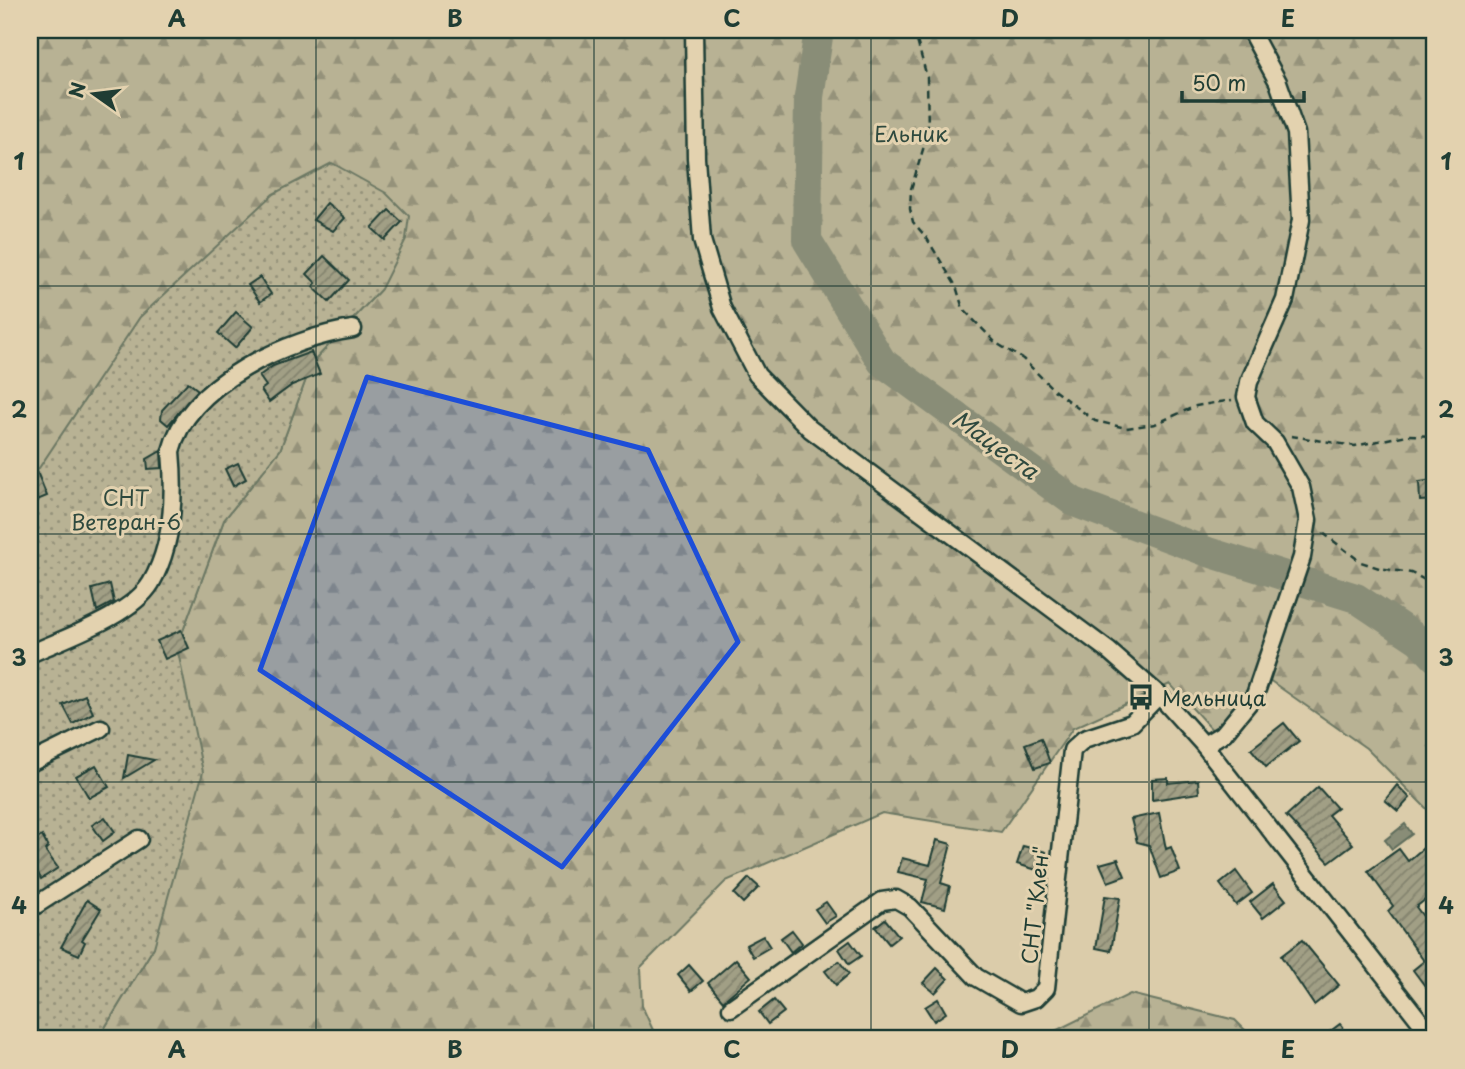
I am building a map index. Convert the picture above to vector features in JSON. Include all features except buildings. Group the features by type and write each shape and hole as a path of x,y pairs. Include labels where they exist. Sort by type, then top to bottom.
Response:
{"street":[{"path":"694,30 696,158 702,240 722,308 757,375 810,429 1109,651 1160,695 1204,745 1434,1039"},
{"path":"1204,745 1224,733 1255,695 1302,557 1308,520 1301,487 1275,442 1255,423 1246,397 1249,382 1285,300 1301,220 1296,133 1278,82 1250,30"},
{"path":"30,654 125,608 150,584 172,525 174,439 196,407 232,377 272,353 303,339 353,329"},
{"name":"СНТ \"Клен\"","path":"731,1008 882,901 896,899 910,907 976,976 1021,1003 1036,998 1046,988 1072,750 1093,735 1124,728 1160,695"},
{"path":"30,763 101,728"},
{"path":"30,909 139,839"}],"path":[{"path":"917,30 917,41 927,77 928,133 911,188 910,209 913,222 951,276 963,309 996,343 1023,359 1055,391 1095,421 1126,428 1155,424 1195,406 1246,397"},
{"path":"1280,432 1354,446 1407,435 1435,436"},
{"path":"1308,520 1361,562 1411,573 1435,585"}],"highlighted area":[{"path":"367,377 648,450 738,642 562,867 260,670"}],"green space":[{"name":"Ельник","path":"30,30 1435,30 1435,817 1366,748 1265,677 1216,734 1170,684 1073,728 1001,832 882,813 726,881 640,968 642,1006 657,1039 98,1039 154,947 177,647 224,520 280,450 312,363 381,289 39,469 30,470"},
{"name":"СНТ Ветеран-6","path":"332,163 386,193 409,216 406,239 381,289 312,363 280,450 224,520 177,647 203,772 154,947 98,1039 30,1039 30,470 39,468 140,317 273,194"},
{"path":"1130,994 1235,1020 1254,1039 1039,1039"}],"water":[{"path":"1405,824 1412,834 1392,849 1385,840"}],"waterway":[{"name":"Мацеста","path":"819,30 809,97 807,240 882,362 1074,502 1208,552 1356,598 1419,640 1435,657"}],"place":[{"name":"Мельница","path":"1141,697"}]}
